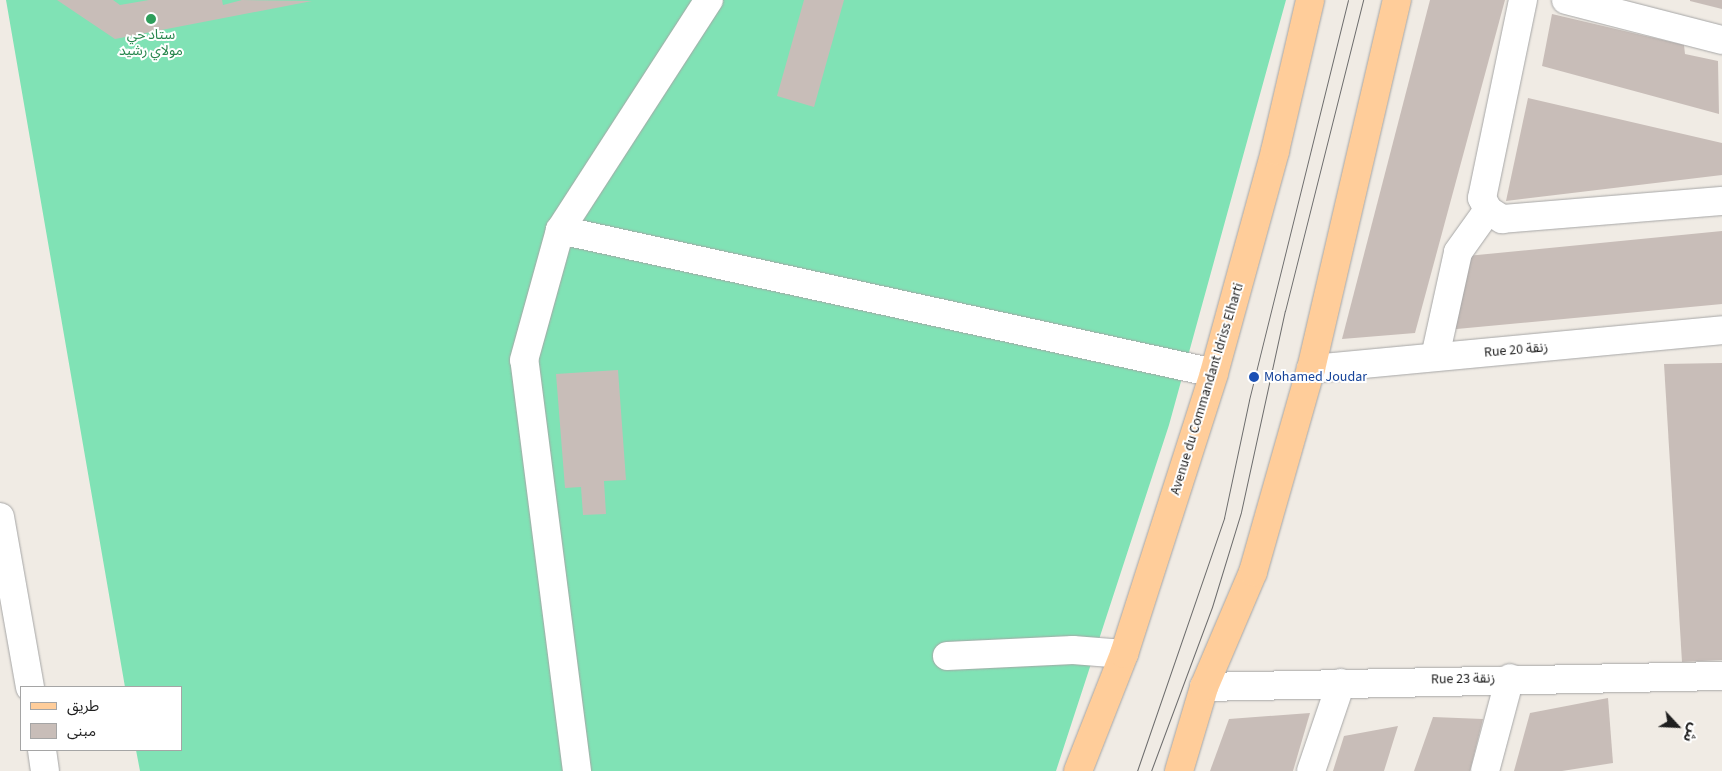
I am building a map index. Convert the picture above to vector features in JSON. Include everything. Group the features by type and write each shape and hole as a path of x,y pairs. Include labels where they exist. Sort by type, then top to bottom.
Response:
{"main road":[{"name":"Avenue du Commandant Idriss Elharti","path":"1078,771 1124,654 1214,372 1275,151 1310,0"},
{"path":"1179,771 1204,687 1252,572 1311,369 1397,0"}],"street":[{"path":"576,771 524,360 560,230 709,0"},
{"path":"1523,0 1482,198 1488,210 1502,219 1722,201"},
{"path":"1566,0 1722,40"},
{"path":"1435,357 1458,252 1488,210"},
{"path":"560,230 1214,372"},
{"name":"Rue 20 زنقة","path":"1311,369 1722,330"},
{"path":"0,517 30,686"},
{"path":"947,656 1072,650 1124,654"},
{"name":"Rue 23 زنقة","path":"1204,687 1510,678 1722,676"},
{"path":"1485,771 1510,678"},
{"path":"1311,771 1341,683"},
{"path":"42,751 45,771"}],"green space":[{"path":"6,0 1286,0 1169,425 1056,771 140,771 136,751 182,751 182,686 125,686"}],"building":[{"name":"ستاد حي مولاي رشيد","path":"57,0 113,0 120,5 149,0 222,0 223,5 242,0 312,1 115,39"},
{"path":"804,0 844,0 814,107 777,96"},
{"path":"1430,0 1505,0 1415,333 1342,339"},
{"path":"1690,0 1722,0 1722,9 1690,1"},
{"path":"1552,14 1684,45 1685,54 1718,61 1719,114 1542,66"},
{"path":"1528,98 1722,143 1722,175 1506,201"},
{"path":"1722,231 1722,304 1446,330 1467,256"},
{"path":"1722,363 1722,660 1682,662 1664,364"},
{"path":"618,370 626,480 604,481 606,514 583,515 581,487 565,488 556,374"},
{"path":"1608,698 1613,763 1562,771 1514,771 1530,713"},
{"path":"1310,713 1293,771 1210,771 1229,719"},
{"path":"1433,717 1483,719 1470,771 1414,771"},
{"path":"1398,726 1384,771 1333,771 1344,736"}],"tram line":[{"path":"1137,771 1224,518 1249,400 1348,0"},
{"path":"1151,771 1212,607 1241,512 1285,311 1363,0"}],"place":[{"name":"ستاد حي مولاي رشيد","path":"151,19"},
{"name":"Mohamed Joudar","path":"1254,377"}]}
